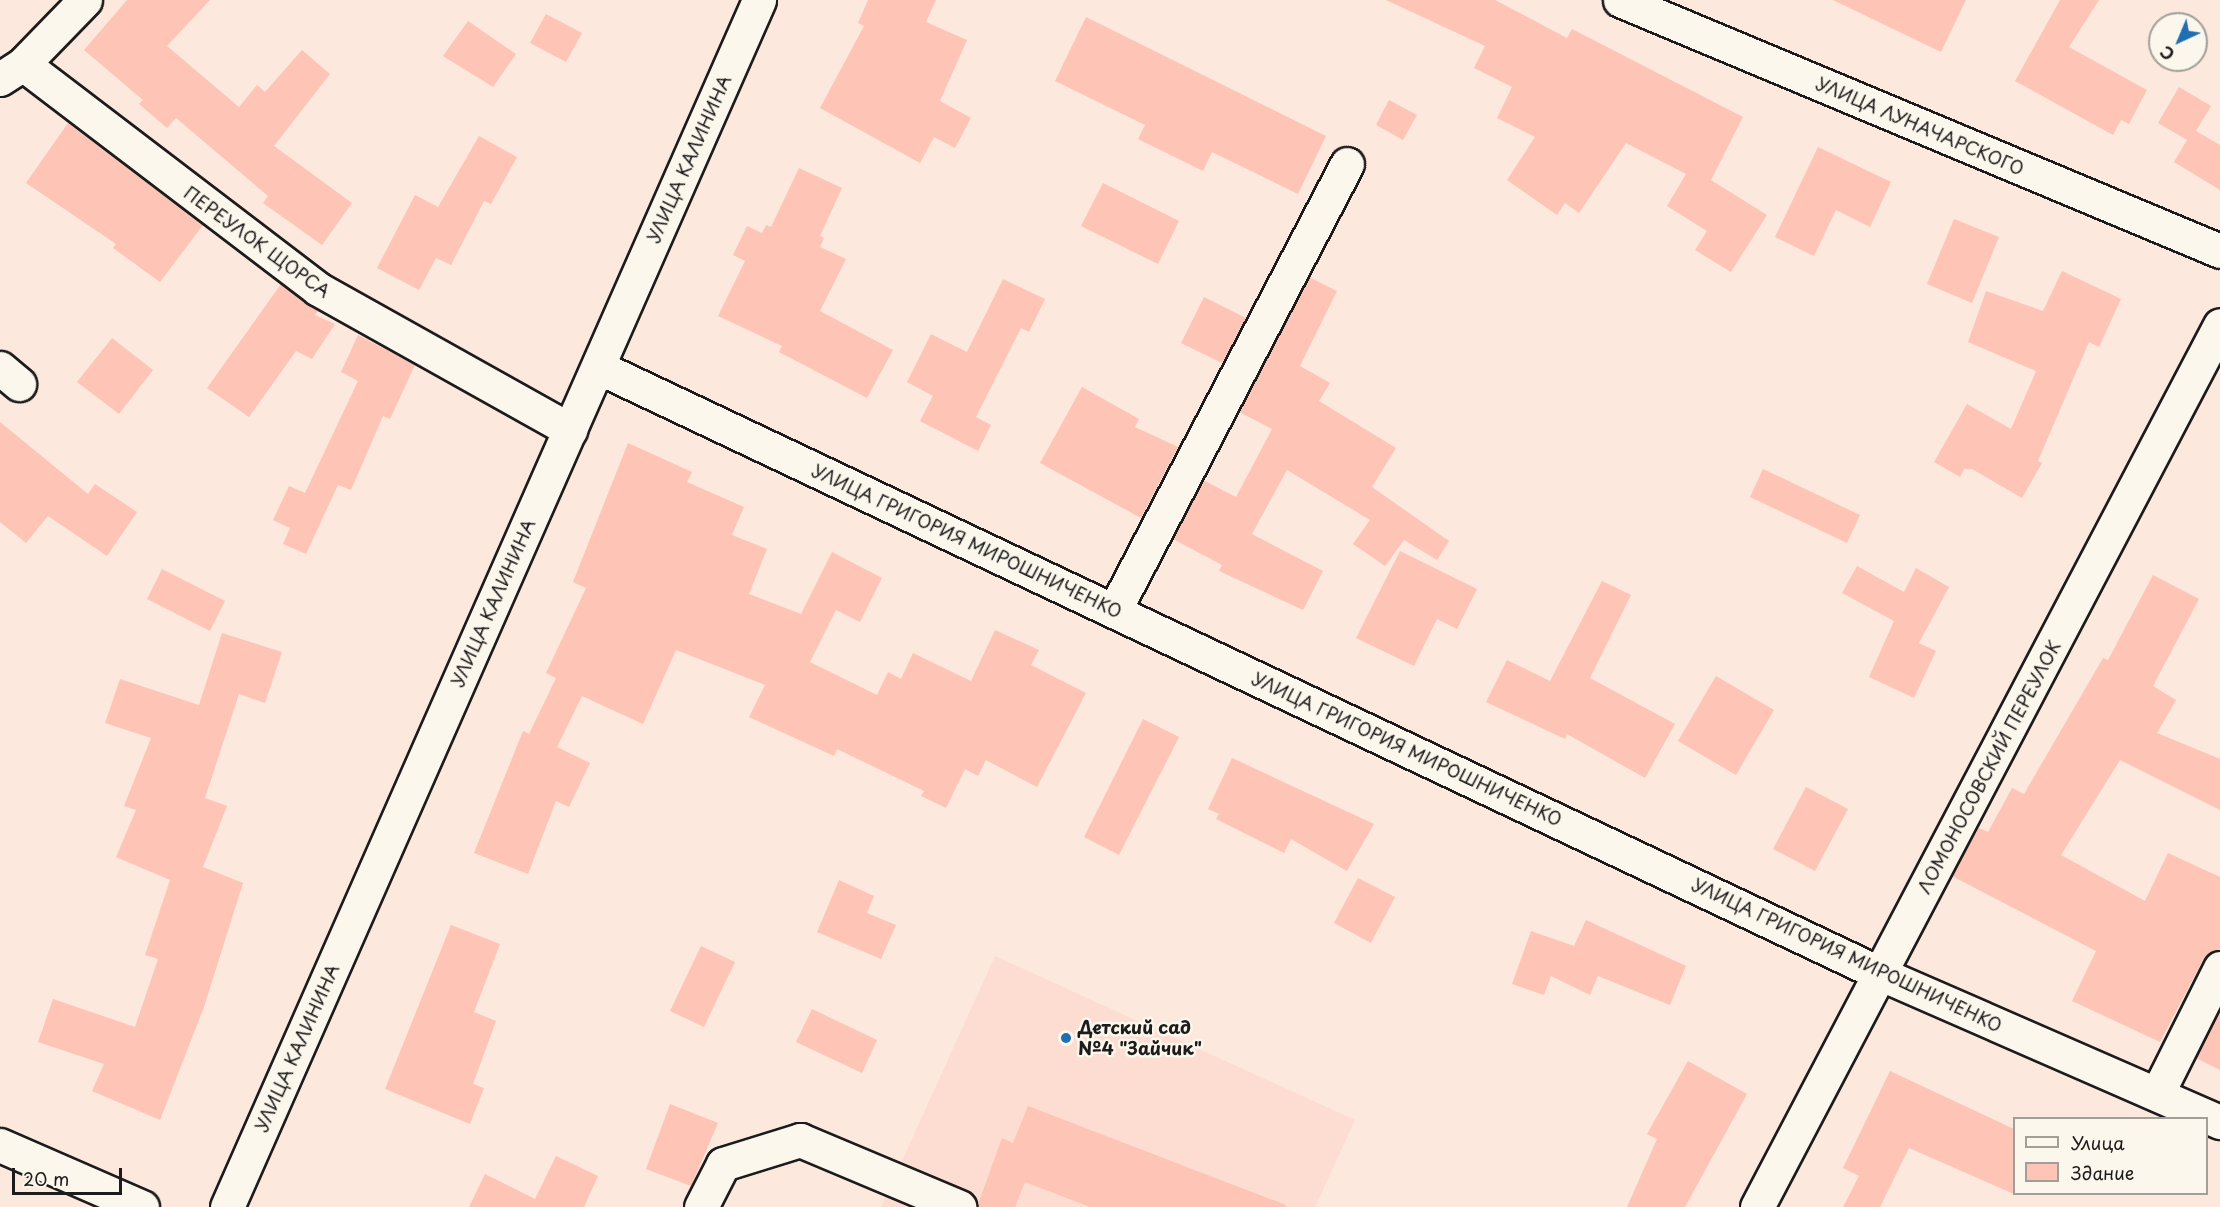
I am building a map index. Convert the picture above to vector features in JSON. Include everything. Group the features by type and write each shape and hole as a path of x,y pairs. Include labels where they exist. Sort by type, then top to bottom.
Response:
{"street":[{"path":"12,71 85,0"},
{"name":"УЛИЦА КАЛИНИНА","path":"227,1207 759,0"},
{"name":"УЛИЦА ЛУНАЧАРСКОГО","path":"1620,0 2220,251"},
{"name":"ПЕРЕУЛОК ЩОРСА","path":"12,71 318,289 570,430"},
{"path":"1114,611 1347,164"},
{"name":"ЛОМОНОСОВСКИЙ ПЕРЕУЛОК","path":"1757,1207 2220,325"},
{"name":"УЛИЦА ГРИГОРИЯ МИРОШНИЧЕНКО","path":"598,367 1881,974 2220,1122"},
{"path":"2157,1095 2220,969"},
{"path":"701,1207 723,1164 800,1140 959,1207"},
{"path":"0,1145 142,1207"}],"shaded area":[{"name":"Детский сад №4 \"Зайчик\"","path":"995,956 1355,1120 1315,1207 881,1207"}],"building":[{"path":"127,0 210,0 167,46 239,107 257,85 265,92 302,50 330,74 274,146 352,203 322,245 263,203 268,196 176,118 167,128 139,104 143,100 84,50"},
{"path":"868,0 936,0 926,22 967,40 940,101 971,118 955,148 934,137 920,163 820,108 864,26 858,23"},
{"path":"1386,0 1495,0 1567,38 1572,29 1743,117 1711,180 1767,215 1731,272 1695,250 1707,231 1667,206 1686,174 1626,143 1579,213 1565,203 1557,215 1507,180 1535,137 1497,118 1512,87 1474,68 1485,46"},
{"path":"1833,0 1966,0 1941,52"},
{"path":"2060,0 2099,0 2069,47 2147,90 2129,124 2121,120 2113,135 2015,81"},
{"path":"546,14 582,33 566,62 530,43"},
{"path":"1086,17 1326,136 1298,194 1212,152 1203,171 1138,139 1145,125 1055,81"},
{"path":"468,21 516,54 493,87 443,56"},
{"path":"2179,87 2211,106 2196,131 2220,145 2220,190 2174,162 2187,140 2158,123"},
{"path":"1389,100 1417,115 1403,140 1376,125"},
{"path":"68,123 203,225 160,282 113,248 116,244 26,183"},
{"path":"479,136 517,157 491,204 484,201 451,265 436,258 419,290 377,268 415,195 438,207"},
{"path":"1818,147 1891,182 1870,227 1836,210 1814,256 1775,237"},
{"path":"799,168 842,188 820,236 824,238 820,247 846,259 820,311 893,350 867,398 779,352 782,346 718,316 745,261 733,255 747,226 762,233 766,225 771,227"},
{"path":"1103,183 1179,221 1158,264 1081,226"},
{"path":"1954,219 1999,237 1972,303 1927,284"},
{"path":"2062,271 2121,299 2099,347 2089,342 2038,461 2042,463 2022,498 1972,469 1964,469 1960,477 1934,462 1967,404 2011,429 2036,371 1968,342 1986,291 2043,311"},
{"path":"1309,277 1337,291 1300,366 1330,383 1319,401 1396,448 1372,487 1449,541 1437,560 1404,540 1385,566 1353,544 1370,520 1287,470 1252,534 1323,571 1303,610 1219,571 1222,565 1173,539 1203,480 1236,497 1272,429 1239,412"},
{"path":"1003,279 1045,299 1029,332 1021,328 976,417 991,425 978,451 920,421 933,396 907,382 931,334 967,352"},
{"path":"281,284 318,311 315,315 335,324 312,359 296,351 249,417 207,388"},
{"path":"1204,297 1246,318 1222,363 1181,343"},
{"path":"358,335 415,365 390,419 383,416 351,490 338,485 306,554 283,544 290,528 273,520 289,486 305,493 358,381 341,372"},
{"path":"112,338 153,370 119,414 77,382"},
{"path":"1082,387 1139,419 1135,427 1178,447 1141,518 1040,463"},
{"path":"0,422 88,494 95,484 137,512 107,556 48,516 26,543 0,522"},
{"path":"628,443 692,472 687,482 744,507 732,535 767,549 749,594 801,614 832,552 882,578 860,622 836,610 810,662 877,695 888,672 901,679 913,653 971,681 995,630 1039,650 1031,665 1086,693 1037,787 986,760 978,776 965,769 946,808 921,796 924,791 837,749 834,756 749,717 765,685 676,650 643,724 582,696 557,747 590,763 569,807 556,801 528,874 474,853 523,731 529,734 556,678 546,673 586,588 573,582"},
{"path":"1763,469 1860,515 1847,543 1750,497"},
{"path":"1400,551 1477,589 1457,629 1437,619 1414,666 1356,638"},
{"path":"1857,566 1904,592 1916,568 1949,587 1919,643 1936,651 1914,698 1869,677 1894,621 1842,593"},
{"path":"162,569 225,601 210,631 147,599"},
{"path":"2153,575 2199,599 2153,686 2176,700 2157,733 2220,759 2220,810 2120,760 2061,855 2145,901 2168,853 2220,877 2220,949 2203,960 2160,1042 2072,1001 2096,951 1952,876 1979,828 1988,832 2012,788 2024,794 2103,658 2108,660"},
{"path":"1602,581 1631,595 1590,678 1675,724 1645,778 1567,734 1565,739 1486,702 1507,660 1550,681"},
{"path":"222,633 282,652 265,703 239,694 205,798 227,806 203,867 243,883 204,1007 160,1120 92,1091 104,1064 38,1042 53,999 135,1027 158,959 145,955 170,880 116,857 136,810 124,806 151,738 105,723 120,679 199,705"},
{"path":"1716,676 1774,710 1736,775 1678,741"},
{"path":"1143,719 1179,737 1119,855 1084,837"},
{"path":"1232,758 1374,824 1347,871 1291,839 1284,853 1216,819 1219,814 1208,809"},
{"path":"1806,787 1848,809 1815,871 1773,849"},
{"path":"1358,878 1395,897 1371,943 1334,923"},
{"path":"839,880 874,896 867,913 896,925 881,959 817,932"},
{"path":"1586,920 1686,966 1670,1005 1598,976 1590,995 1551,976 1544,995 1512,984 1531,931 1574,946"},
{"path":"451,925 500,944 474,1012 496,1021 473,1084 484,1088 470,1124 385,1089"},
{"path":"701,946 735,962 704,1027 670,1011"},
{"path":"812,1009 877,1040 862,1073 796,1042"},
{"path":"2220,1010 2220,1070 2196,1058"},
{"path":"1688,1061 1747,1094 1685,1207 1627,1207 1657,1139 1647,1134"},
{"path":"1890,1071 2013,1129 2013,1194 1909,1148 1880,1207 1843,1207 1859,1176 1843,1168"},
{"path":"670,1104 718,1123 691,1186 646,1169"},
{"path":"1028,1106 1286,1205 1285,1207 1090,1207 1025,1182 1015,1207 977,1207 1002,1138 1013,1143"},
{"path":"556,1156 598,1176 584,1207 469,1207 485,1174 535,1199"}],"place":[{"name":"Детский сад №4 \"Зайчик\"","path":"1066,1038"}]}
